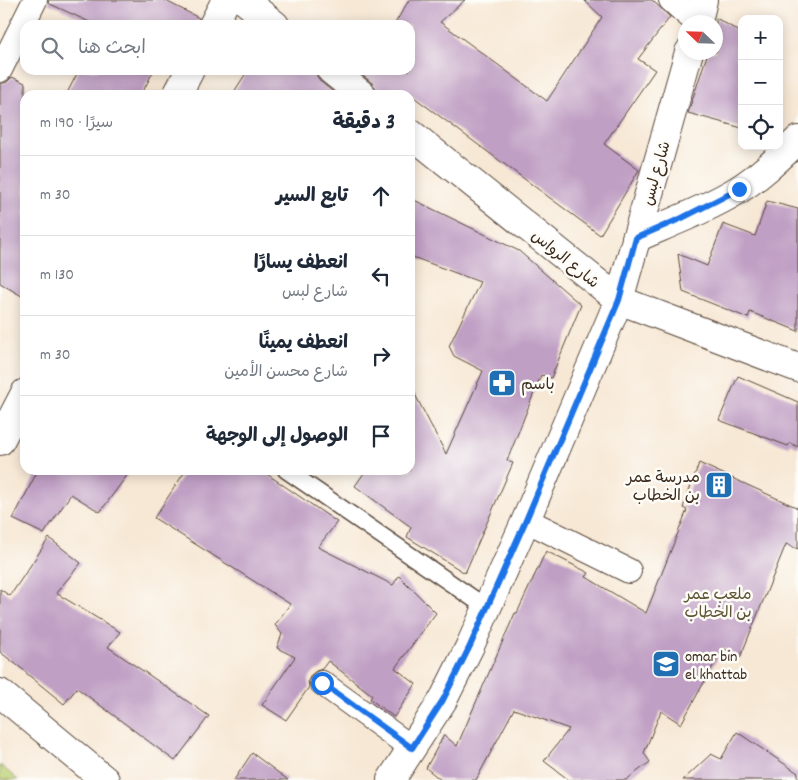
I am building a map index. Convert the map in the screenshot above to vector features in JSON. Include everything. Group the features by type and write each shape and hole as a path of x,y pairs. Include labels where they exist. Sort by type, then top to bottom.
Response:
{"street":[{"path":"25,20 35,0"},
{"path":"216,20 226,0"},
{"path":"244,0 269,20"},
{"path":"671,0 689,15"},
{"path":"699,15 703,0"},
{"path":"0,70 20,30"},
{"name":"شارع لبس","path":"391,780 443,700 487,608 619,300 687,60"},
{"path":"180,90 187,75"},
{"path":"337,75 356,90"},
{"name":"شارع الرواس","path":"415,137 619,300 798,368"},
{"path":"636,238 682,218 739,189 777,160 798,140"},
{"path":"0,441 20,403"},
{"path":"526,520 629,571"},
{"path":"322,683 412,748"},
{"path":"0,693 105,780"}],"lane":[{"path":"293,475 487,608"}],"green space":[{"path":"0,765 18,780 0,780"}],"building":[{"path":"49,0 164,0 199,18 198,20 85,20 48,3"},
{"path":"409,0 465,0 440,22 547,101 602,17 584,0 652,0 670,17 638,59 655,70 604,144 639,170 600,235 415,98 415,90 376,90 372,83 362,75 415,75 415,20 397,20"},
{"path":"723,22 738,31 738,127 688,113 705,60 723,60"},
{"path":"76,75 151,75 144,90 69,90"},
{"path":"245,75 317,75 321,82 331,90 235,90"},
{"path":"12,77 25,83 25,90 20,90 20,295 0,283 0,84 7,82"},
{"path":"415,200 519,251 581,305 551,378 541,375 507,461 513,463 465,573 407,537 411,527 355,486 363,475 415,475 415,395 446,454 483,371 454,356 449,346 480,282 415,258"},
{"path":"767,201 798,209 798,331 750,312 748,318 683,292 678,254 707,266 723,224 755,236"},
{"path":"738,376 798,402 798,447 790,443 788,446 719,420"},
{"path":"699,463 798,508 798,549 786,544 740,658 723,648 681,724 661,711 644,753 650,762 626,780 569,780 544,761 569,729 514,709 476,780 441,780 426,768 444,735 457,746 515,613 517,613 546,551 589,573 586,577 646,613 687,510 683,508"},
{"path":"35,475 127,475 100,512 71,494 44,534 13,519"},
{"path":"183,475 268,475 337,522 318,547 393,585 399,576 436,613 395,668 416,684 394,717 370,699 372,695 328,661 322,669 311,675 308,681 309,687 286,720 262,705 295,657 277,648 282,634 275,625 290,604 154,518"},
{"path":"49,538 81,563 56,593 120,632 108,647 209,716 175,761 77,688 64,704 0,652 0,589 10,596"},
{"path":"737,732 798,773 798,780 683,780 711,754 721,759"},
{"path":"252,753 288,780 234,780"}],"place":[{"name":"باسم","path":"502,383"},
{"name":"مدرسة عمر بن الخطاب","path":"719,485"},
{"name":"omar bin el khattab","path":"666,664"}],"route":[{"path":"322,683 412,748 443,700 470,646 526,520 619,300 636,238 682,218 739,189"}],"park label":[{"name":"ملعب عمر بن الخطاب","path":"718,602"}]}
